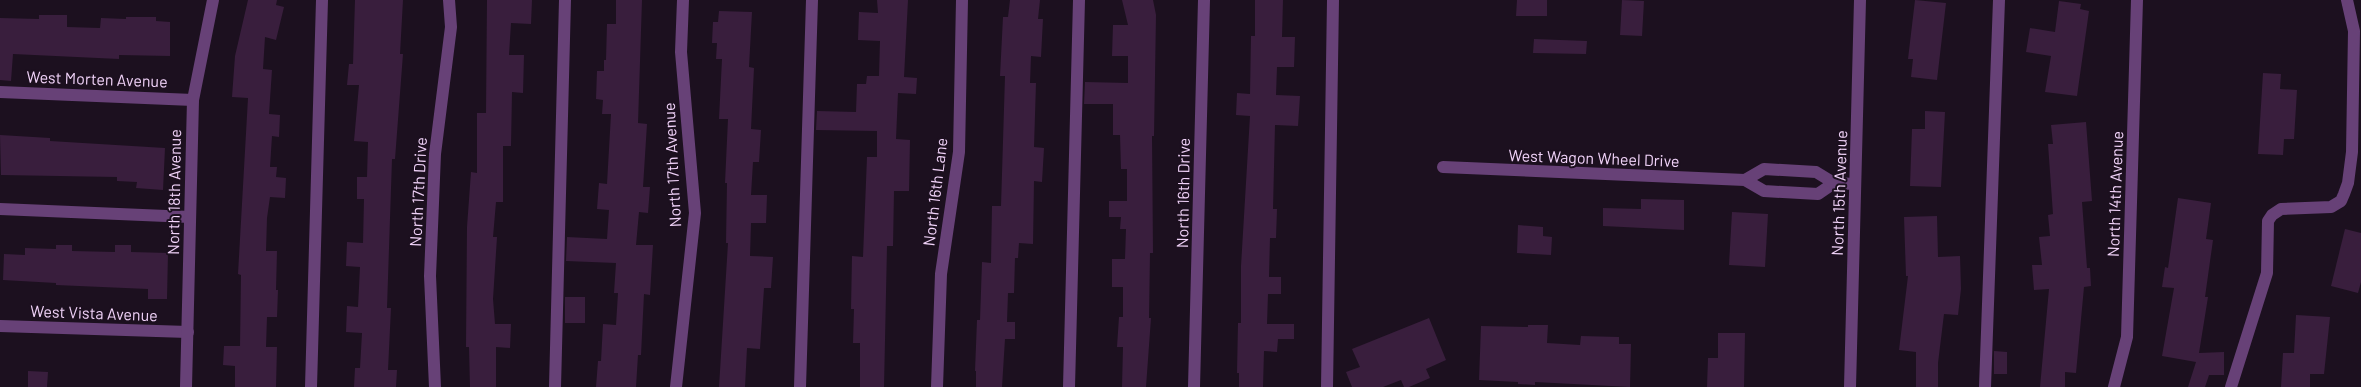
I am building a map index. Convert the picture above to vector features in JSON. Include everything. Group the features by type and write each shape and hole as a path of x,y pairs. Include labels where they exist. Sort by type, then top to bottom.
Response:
{"street":[{"name":"North 18th Avenue","path":"186,387 193,100 212,0"},
{"path":"311,387 322,0"},
{"name":"North 17th Drive","path":"435,387 430,276 435,154 451,27 449,0"},
{"path":"555,387 565,0"},
{"name":"North 17th Avenue","path":"676,387 694,213 681,52 683,0"},
{"path":"800,387 812,0"},
{"name":"North 16th Lane","path":"937,387 941,274 959,152 962,0"},
{"path":"1069,387 1079,0"},
{"name":"North 16th Drive","path":"1194,387 1204,0"},
{"path":"1327,387 1334,0"},
{"name":"North 15th Avenue","path":"1850,387 1860,0"},
{"path":"1985,387 2000,0"},
{"name":"North 14th Avenue","path":"2114,387 2127,337 2137,0"},
{"path":"2231,387 2267,273 2268,222 2272,215 2281,209 2331,207 2341,201 2348,183 2352,152 2354,31 2348,0"},
{"name":"West Morten Avenue","path":"0,92 193,100"},
{"name":"West Wagon Wheel Drive","path":"1443,167 1745,180 1764,191 1818,194 1834,183"},
{"name":"West Wagon Wheel Drive","path":"1745,180 1764,169 1816,172 1834,183 1855,184"},
{"path":"1784,192 1786,170"},
{"path":"0,210 190,217"},
{"name":"West Vista Avenue","path":"0,326 188,332"}],"building":[{"path":"248,0 277,0 276,5 284,7 276,40 265,37 263,69 272,70 269,114 280,115 279,137 272,136 270,167 277,167 276,177 286,178 285,198 270,197 267,218 266,251 277,251 277,317 267,317 266,347 277,347 276,387 235,387 235,366 223,365 224,346 240,346 241,275 238,274 248,98 232,97 235,56"},
{"path":"355,0 403,0 400,54 403,54 395,159 392,159 387,308 391,308 388,370 397,370 396,387 354,387 355,368 360,368 362,333 346,332 347,306 358,307 360,267 346,266 347,242 363,243 364,199 357,199 357,177 367,177 368,142 354,141 359,85 347,85 349,64 353,64"},
{"path":"487,0 532,0 531,24 511,23 509,55 524,55 523,93 512,92 511,146 503,146 503,202 496,202 493,237 497,237 493,299 495,324 511,324 510,348 496,347 496,387 470,387 469,347 466,347 467,227 471,172 477,173 477,113 486,113"},
{"path":"616,0 642,0 638,123 647,124 643,187 650,187 648,213 639,212 636,245 653,245 650,295 644,294 641,355 638,355 636,387 596,387 598,361 601,361 603,324 616,325 618,293 614,293 616,263 566,261 567,237 607,239 609,210 597,209 599,183 607,184 611,114 602,114 603,100 596,99 597,71 604,71 607,24 616,24"},
{"path":"877,0 908,0 904,77 917,78 916,94 898,93 896,139 910,140 909,191 894,191 893,246 887,246 884,387 860,387 860,343 853,343 854,309 851,309 852,256 863,257 867,157 877,157 877,131 816,130 817,111 856,112 857,84 866,84 867,76 879,76 880,41 858,40 859,12 878,13"},
{"path":"1010,0 1040,0 1038,19 1043,19 1041,57 1031,56 1030,83 1036,83 1034,147 1044,148 1042,182 1034,181 1033,244 1019,243 1018,258 1015,258 1014,293 1008,293 1007,322 1015,322 1015,339 1005,339 1002,387 976,387 977,320 980,320 982,262 991,263 992,206 1001,206 1005,76 1000,76 1003,17 1008,17"},
{"path":"1122,0 1153,0 1156,15 1154,136 1152,136 1153,253 1150,253 1149,318 1151,318 1146,387 1122,387 1123,347 1117,347 1119,317 1123,317 1123,287 1112,287 1112,259 1125,259 1126,229 1120,229 1121,217 1109,217 1109,201 1127,201 1127,169 1121,169 1120,135 1113,135 1113,104 1084,104 1085,82 1128,83 1128,56 1112,56 1113,25 1128,25"},
{"path":"1255,0 1283,0 1282,37 1295,37 1294,67 1277,67 1276,95 1300,96 1298,126 1275,125 1273,209 1277,209 1276,238 1270,238 1269,277 1281,277 1281,294 1268,294 1267,324 1294,324 1294,339 1278,339 1277,352 1264,351 1263,387 1239,387 1239,373 1237,373 1238,323 1241,323 1241,266 1250,116 1236,115 1237,93 1250,94 1251,36 1255,36"},
{"path":"1517,0 1547,0 1547,16 1516,16"},
{"path":"1622,0 1644,1 1642,36 1620,35"},
{"path":"1915,0 1946,3 1937,80 1911,77 1913,59 1908,59"},
{"path":"2059,1 2081,4 2080,9 2089,11 2077,96 2045,92 2051,56 2026,52 2030,28 2055,32"},
{"path":"719,11 752,12 749,67 754,68 751,129 761,130 759,162 753,162 751,195 767,195 766,223 751,223 750,256 773,257 771,288 764,288 760,349 747,348 745,387 719,387 728,243 726,243 727,183 725,183 728,119 719,119 722,59 716,59 717,43 712,43 713,22 718,22"},
{"path":"39,15 67,15 67,27 100,28 101,18 156,17 156,21 170,22 170,56 119,55 119,59 13,54 11,81 0,80 0,18 39,19"},
{"path":"1534,39 1587,41 1586,54 1533,53"},
{"path":"2263,73 2281,74 2280,89 2297,90 2294,139 2284,139 2283,155 2258,154"},
{"path":"1925,111 1945,112 1941,187 1910,186 1912,129 1925,129"},
{"path":"2086,122 2092,201 2082,202 2087,268 2090,268 2091,286 2084,287 2076,373 2065,372 2065,387 2040,387 2049,289 2034,290 2032,265 2042,265 2039,237 2050,236 2048,215 2053,214 2048,144 2053,144 2051,125"},
{"path":"0,135 50,138 50,141 165,148 163,190 136,188 137,182 117,181 117,177 1,175"},
{"path":"2178,198 2211,203 2206,239 2213,240 2205,297 2208,297 2199,353 2224,352 2224,375 2209,375 2205,387 2188,387 2196,362 2162,356 2174,288 2162,287 2165,267 2168,268"},
{"path":"1641,199 1684,200 1684,230 1603,226 1603,208 1641,209"},
{"path":"1732,212 1768,214 1765,267 1729,265"},
{"path":"1937,216 1938,257 1960,256 1961,289 1958,315 1944,314 1938,363 1938,387 1916,387 1916,352 1899,350 1908,276 1906,276 1904,217"},
{"path":"1518,225 1543,227 1543,236 1552,237 1551,255 1517,253"},
{"path":"2345,229 2361,233 2361,282 2358,293 2331,286"},
{"path":"56,245 72,245 72,251 115,252 115,245 131,245 131,252 168,253 167,299 148,299 148,289 56,285 56,283 3,280 4,254 25,255 25,248 56,249"},
{"path":"565,297 585,297 585,323 565,323"},
{"path":"2296,315 2330,317 2324,374 2310,374 2310,387 2281,387 2283,353 2294,353"},
{"path":"1429,318 1446,360 1426,369 1430,378 1409,387 1404,387 1401,380 1383,387 1352,387 1346,372 1360,367 1352,349"},
{"path":"1528,325 1548,325 1547,343 1580,345 1581,336 1619,337 1619,344 1631,344 1630,387 1535,382 1535,385 1479,380 1481,326 1528,327"},
{"path":"1718,333 1745,333 1744,387 1707,387 1708,358 1718,358"},
{"path":"1994,351 2007,352 2007,374 1994,374"},
{"path":"28,371 48,372 47,387 28,387"}]}
